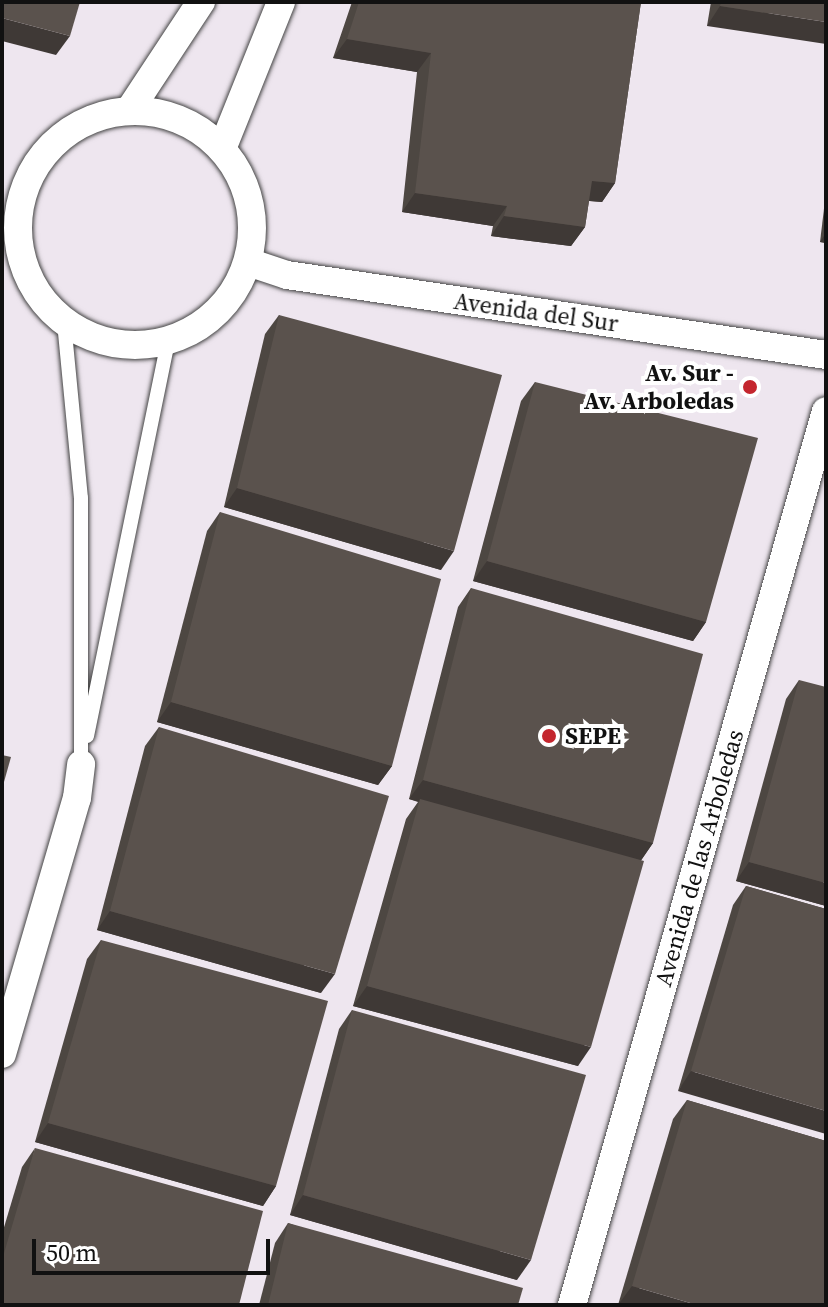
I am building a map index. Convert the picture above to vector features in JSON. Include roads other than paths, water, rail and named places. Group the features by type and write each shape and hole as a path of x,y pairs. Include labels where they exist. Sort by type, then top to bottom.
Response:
{"street":[{"path":"129,111 201,2"},
{"path":"222,149 281,2"},
{"path":"129,111 164,114 196,127 222,149 247,196 253,222 248,262 231,297 203,324 168,341 130,346 95,339 64,322 38,297 22,266 12,193 61,136 93,118 129,111"},
{"name":"Avenida del Sur","path":"248,262 287,275 826,362"},
{"name":"Avenida de las Arboledas","path":"572,1305 826,411"},
{"path":"2,1054 77,798 81,764"}],"lane":[{"path":"64,322 81,498 81,764"},
{"path":"81,764 168,341"}],"place":[{"name":"Av. Sur - Av. Arboledas","path":"750,387"},
{"name":"SEPE","path":"549,736"}]}
